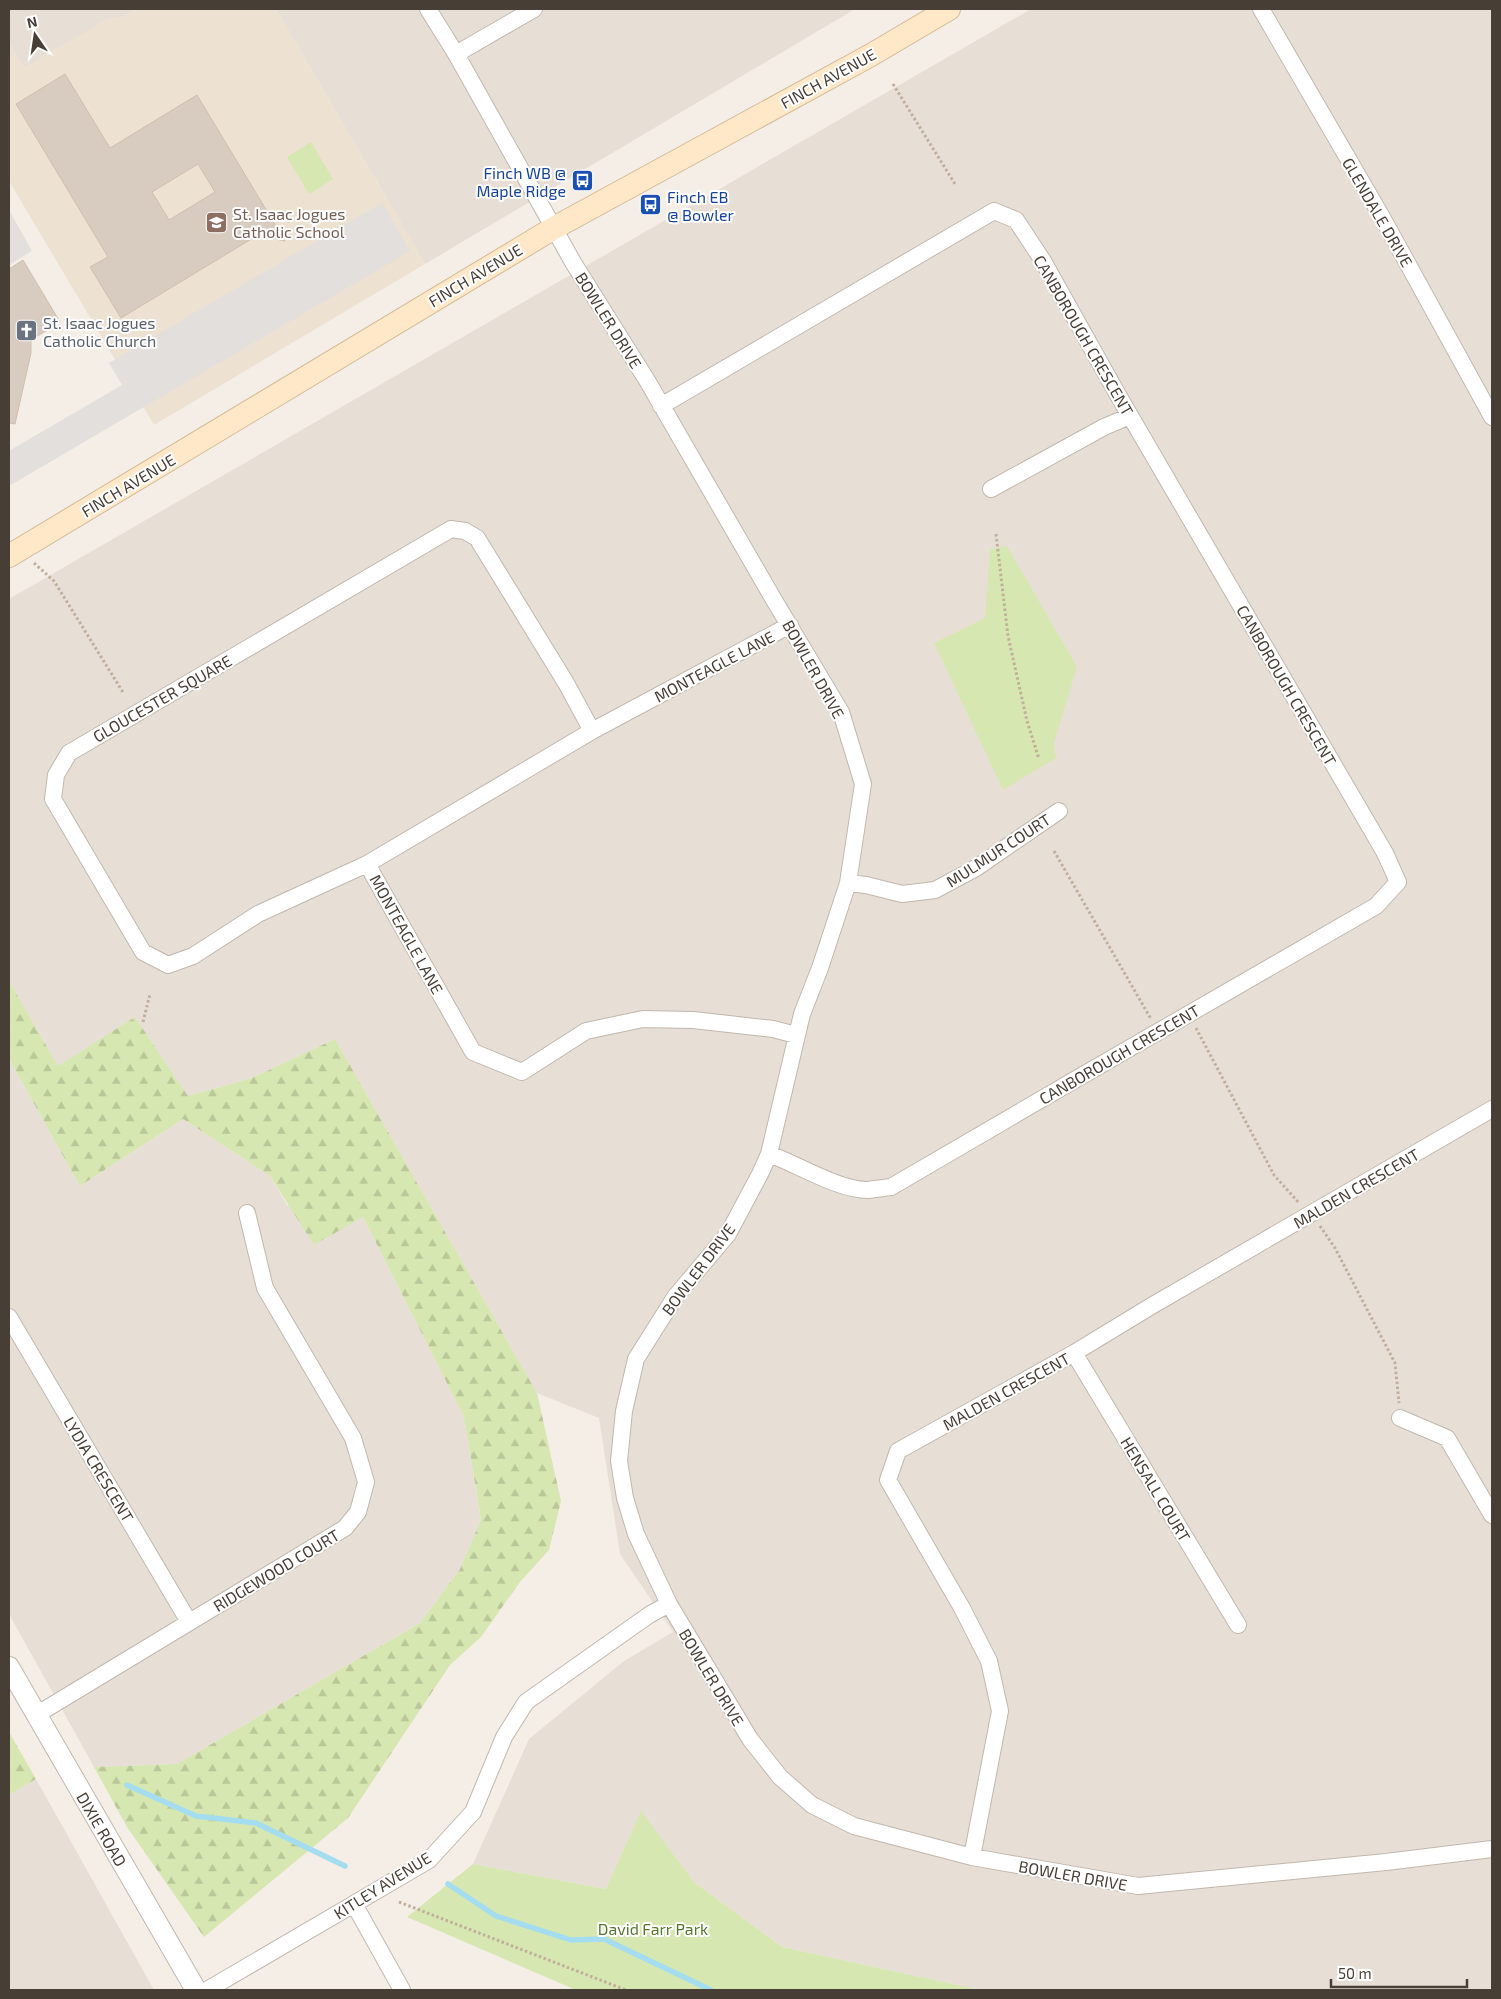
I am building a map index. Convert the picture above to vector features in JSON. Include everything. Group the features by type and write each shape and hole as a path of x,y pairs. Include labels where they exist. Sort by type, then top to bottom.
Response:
{"main road":[{"name":"FINCH AVENUE","path":"15,553 358,344 554,228 862,59 949,9"}],"street":[{"name":"BOWLER DRIVE","path":"428,9 456,54 574,264 648,382 841,712 864,784 848,883 820,968 802,1014 769,1154 728,1234 675,1297 636,1359 624,1411 620,1461 625,1498 636,1534 669,1604 750,1739 780,1777 812,1805 854,1826 972,1857 1138,1886 1386,1862 1492,1849"},
{"path":"456,54 534,9"},
{"name":"GLENDALE DRIVE","path":"1261,9 1382,217 1492,417"},
{"name":"CANBOROUGH CRESCENT","path":"661,406 994,211 1016,220 1033,244 1130,416 1385,853 1398,882 1376,906 891,1187 866,1190 835,1183 789,1161 769,1154"},
{"path":"991,489 1104,427 1130,416"},
{"name":"GLOUCESTER SQUARE","path":"367,864 258,914 193,956 168,966 143,952 53,798 56,775 69,753 451,529 465,531 477,538 566,683 592,731"},
{"name":"MONTEAGLE LANE","path":"790,625 592,731 367,864 473,1052 522,1072 586,1031 643,1019 702,1021 773,1028 796,1035"},
{"name":"MULMUR COURT","path":"848,883 866,885 902,894 935,890 976,868 1059,811"},
{"name":"MALDEN CRESCENT","path":"972,1857 1000,1710 989,1661 962,1608 888,1480 898,1451 1074,1353 1161,1300 1492,1109"},
{"name":"RIDGEWOOD COURT","path":"36,1715 345,1528 358,1512 366,1482 353,1438 265,1288 247,1213"},
{"name":"LYDIA CRESCENT","path":"9,1317 189,1622"},
{"name":"HENSALL COURT","path":"1074,1353 1238,1626"},
{"path":"1400,1418 1447,1438 1492,1515"},
{"name":"KITLEY AVENUE","path":"207,1990 429,1860 473,1812 504,1737 526,1702 669,1604"},
{"name":"DIXIE ROAD","path":"9,1667 196,1990"},
{"path":"354,1904 402,1990"}],"path":[{"path":"893,84 955,184"},
{"path":"996,534 1008,636 1027,721 1039,759"},
{"path":"15,553 54,580 124,694"},
{"path":"1054,851 1159,1032"},
{"path":"143,1022 150,994"},
{"path":"399,1902 626,1990"}],"shaded area":[{"path":"9,9 137,9 122,17 109,19 24,68 9,42"},
{"name":"St. Isaac Jogues Catholic School","path":"137,9 276,9 425,264 154,425 9,181 9,42 24,68 109,18 122,17"},
{"path":"276,9 855,9 425,264"},
{"path":"1031,9 1492,9 1492,1988 1480,1990 981,1990 782,1947 694,1882 641,1812 606,1889 473,1864 529,1739 624,1661 673,1632 620,1554 599,1418 537,1393 335,1039 252,1078 188,1096 135,1017 58,1067 9,981 9,599"},
{"path":"382,203 410,251 9,486 9,451 122,385 109,363"},
{"path":"9,210 32,251 9,265"},
{"path":"9,1059 80,1186 183,1119 270,1176 287,1205 363,1217 464,1417 481,1521 460,1569 420,1623 177,1764 94,1767 9,1614"},
{"path":"36,1779 154,1990 9,1990 9,1795"}],"green space":[{"path":"311,142 333,179 309,194 287,157"},
{"path":"1007,546 1077,667 1054,743 1056,758 1003,790 934,643 985,618 990,549"},
{"path":"9,981 58,1066 135,1017 188,1096 252,1078 335,1039 537,1393 561,1501 549,1550 520,1582 481,1637 450,1665 348,1818 204,1937 127,1827 94,1767 177,1764 420,1623 460,1569 481,1520 464,1417 363,1217 314,1245 270,1176 183,1119 80,1186 9,1059"},
{"path":"9,1732 36,1779 9,1795"},
{"name":"David Farr Park","path":"641,1811 694,1882 782,1947 981,1990 576,1990 407,1917 473,1864 606,1889"}],"building":[{"path":"65,74 110,148 197,95 285,241 258,235 121,318 90,267 108,257 16,104","holes":["198,164 215,192 169,220 152,192"]},
{"name":"St. Isaac Jogues Catholic Church","path":"23,260 60,322 31,340 31,353 15,424 9,423 9,269"}],"waterway":[{"path":"127,1785 196,1816 256,1823 345,1866"},
{"path":"448,1884 496,1916 571,1940 604,1939 711,1990"}],"place":[{"name":"Finch WB @ Maple Ridge","path":"582,181"},
{"name":"Finch EB @ Bowler","path":"651,205"},
{"name":"St. Isaac Jogues Catholic School","path":"217,222"},
{"name":"St. Isaac Jogues Catholic Church","path":"27,331"}]}
